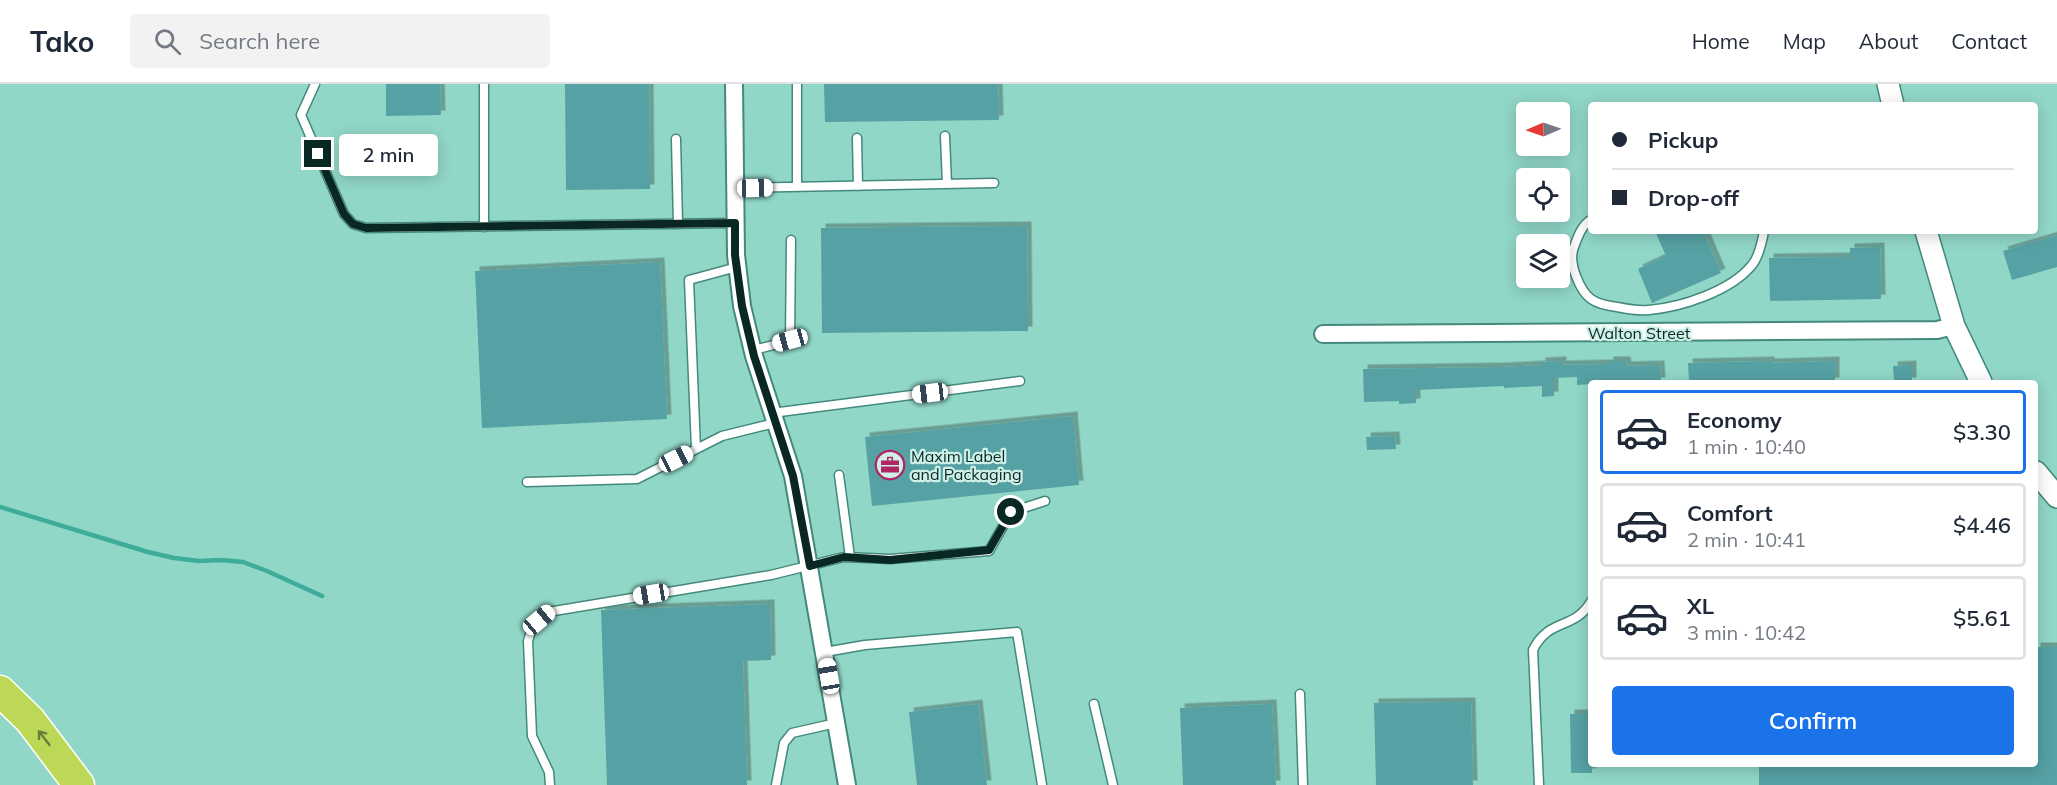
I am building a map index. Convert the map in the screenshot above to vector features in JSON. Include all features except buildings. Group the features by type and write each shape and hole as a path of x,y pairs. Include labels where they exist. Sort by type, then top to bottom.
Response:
{"highway":[{"path":"0,691 30,720 79,785"}],"street":[{"path":"734,84 735,223 742,306 753,350 793,476 847,785"},
{"path":"1888,84 1892,102"},
{"path":"1927,234 1954,326 1980,380"},
{"name":"Walton Street","path":"1323,334 1731,333 1937,330 1954,326"},
{"path":"2038,474 2057,497"}],"lane":[{"path":"315,84 302,115 344,214 353,224 366,228 735,223"},
{"path":"484,84 484,227"},
{"path":"797,84 797,187"},
{"path":"945,135 947,184"},
{"path":"857,138 858,186"},
{"path":"676,139 678,224"},
{"path":"734,188 994,183"},
{"path":"1588,221 1577,237 1572,255 1579,285 1591,299 1607,306 1627,309 1649,310 1726,288 1754,263 1763,234"},
{"path":"753,350 790,340 791,240"},
{"path":"696,449 689,280 737,267"},
{"path":"527,482 637,479 722,436 774,418 1020,381"},
{"path":"840,475 850,557"},
{"path":"550,785 549,772 532,736 528,641 532,628 548,612 771,575 844,557 890,560 989,550 1011,512 1046,501"},
{"path":"1539,785 1533,650 1538,639 1546,631 1578,618 1588,605"},
{"path":"825,652 866,645 1017,632 1042,785"},
{"path":"1300,694 1303,785"},
{"path":"1094,704 1113,785"},
{"path":"776,785 784,743 788,737 792,733 836,723"}],"waterway":[{"path":"0,507 174,558 243,562 322,596"}],"place":[{"name":"Maxim Label and Packaging","path":"890,465"}],"route":[{"path":"318,154 344,214 353,224 366,228 735,223 735,255 742,306 754,356 793,476 810,566 844,557 890,560 989,550 1011,512"}]}
